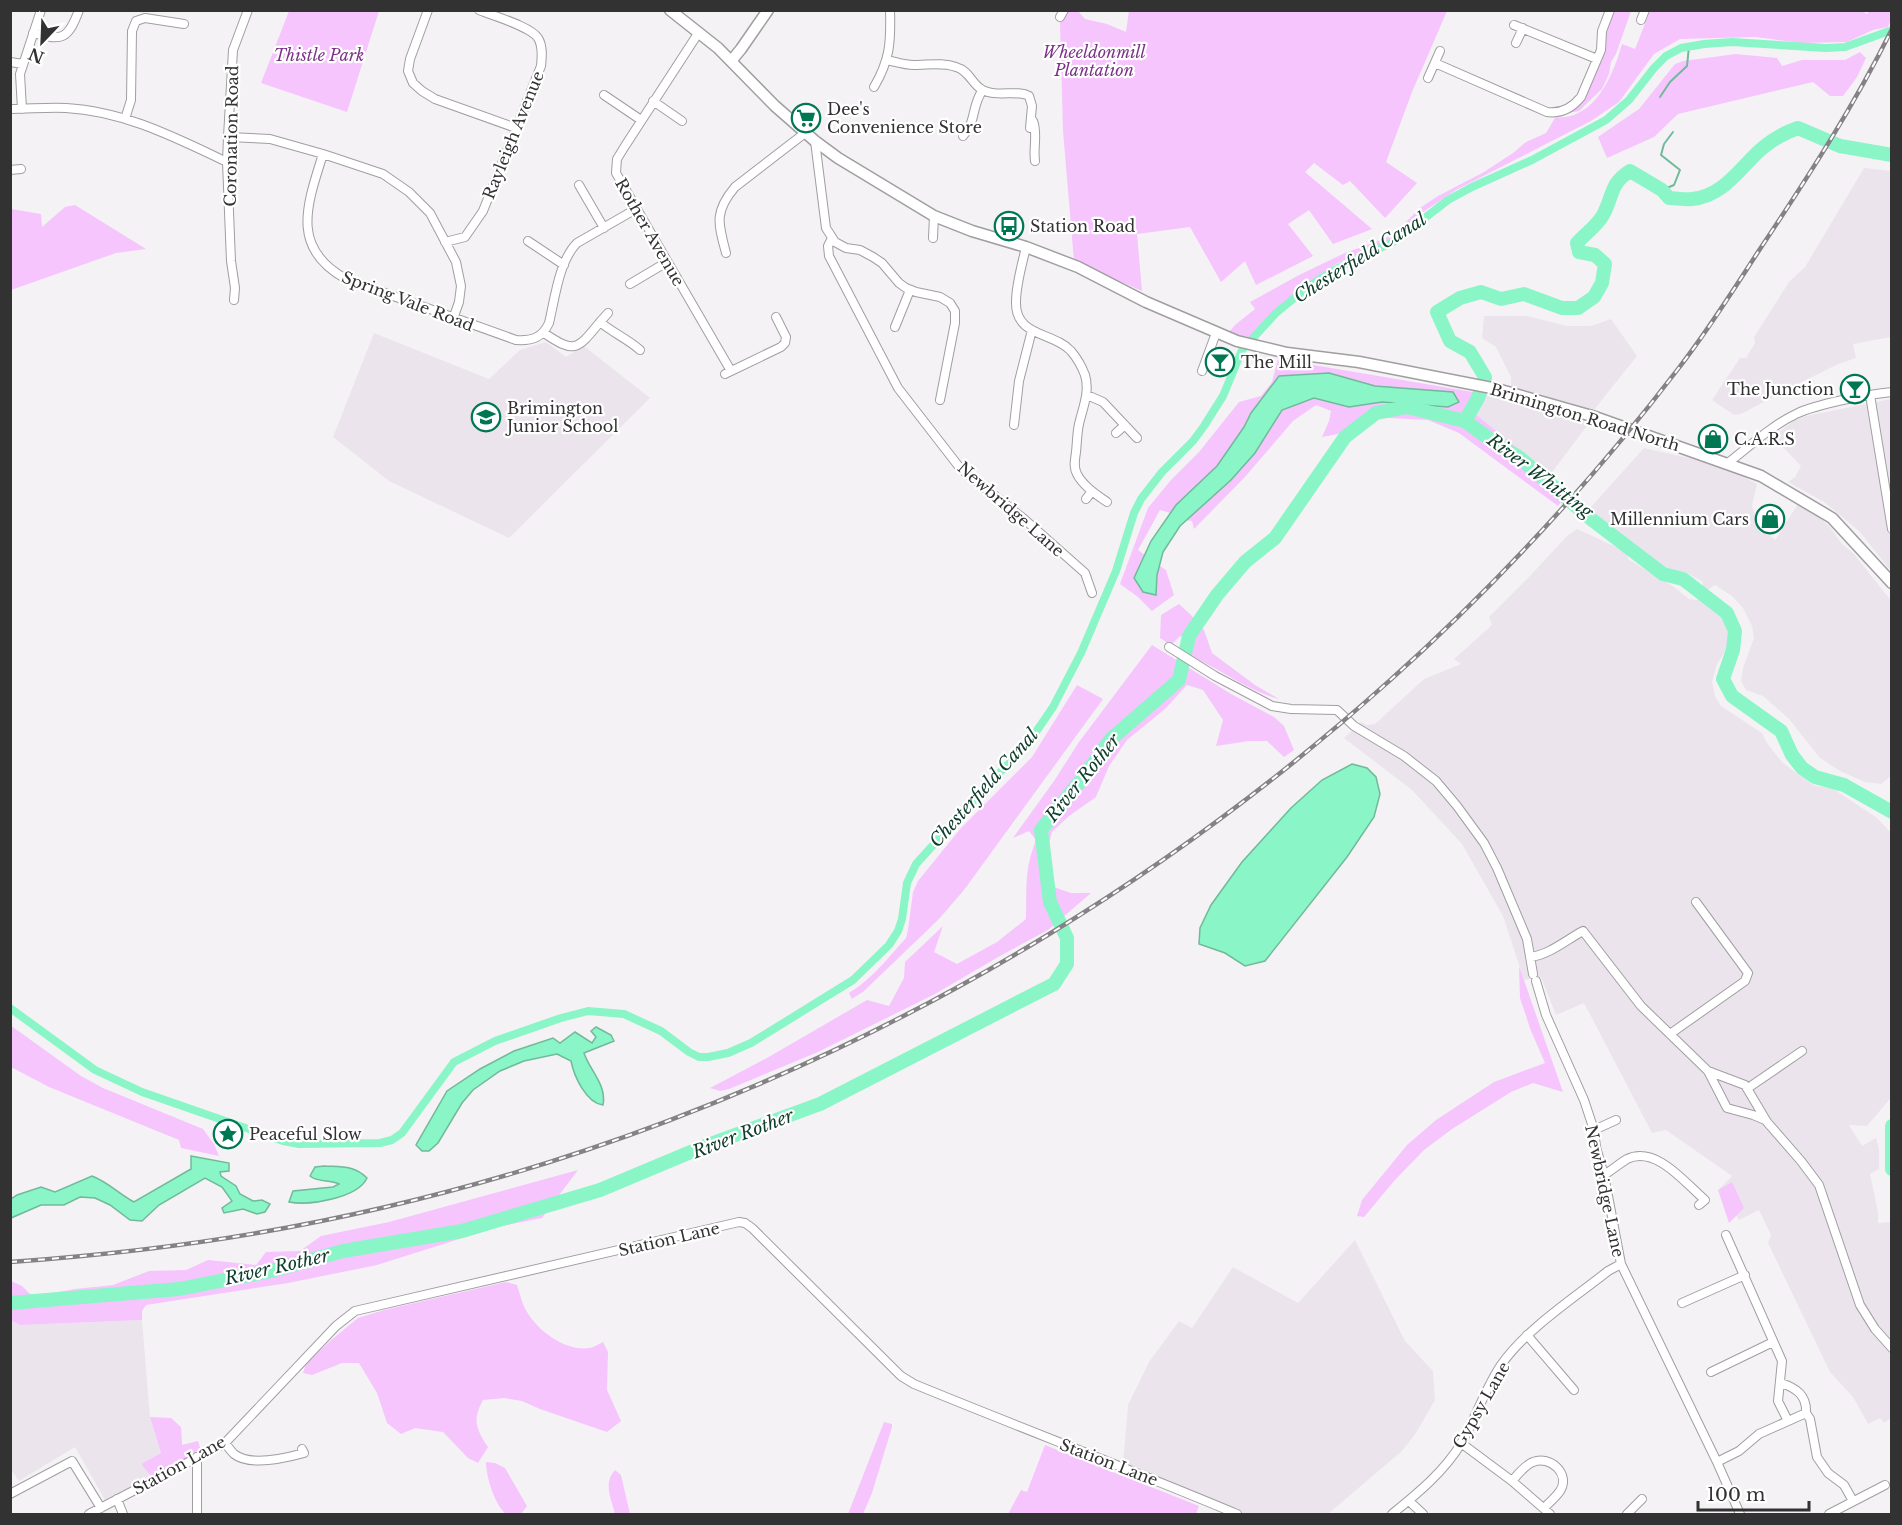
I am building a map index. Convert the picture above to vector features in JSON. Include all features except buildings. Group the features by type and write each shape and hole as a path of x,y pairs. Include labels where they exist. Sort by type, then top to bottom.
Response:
{"main road":[{"path":"670,10 732,60 775,106 815,141 837,158 934,216 1078,267 1146,302 1216,333"},
{"path":"732,60 768,10"},
{"name":"Brimington Road North","path":"1216,333 1237,341 1287,353 1359,362 1497,389 1592,417 1761,476 1832,518 1892,583"}],"street":[{"path":"22,109 20,74 40,10"},
{"path":"33,33 52,38 64,36 74,26 79,10"},
{"name":"Coronation Road","path":"234,300 227,162 228,137 233,50 248,10"},
{"path":"428,10 410,59 408,71 412,83 435,99 516,128"},
{"name":"Rayleigh Avenue","path":"445,242 465,237 483,211 541,66 541,44 537,36 529,30 478,10"},
{"path":"874,87 890,51 890,10"},
{"path":"1435,63 1547,112 1557,113 1581,97 1600,50 1602,31 1610,10"},
{"path":"1641,20 1645,10"},
{"path":"125,119 131,100 132,32 136,21 145,18 184,24"},
{"path":"1514,25 1597,59"},
{"path":"1516,43 1523,28"},
{"name":"Rother Avenue","path":"699,32 617,159 616,173 728,373 786,343 786,337 776,317"},
{"path":"1428,78 1440,51"},
{"path":"887,60 911,65 958,67 967,72 978,89 982,91 1029,96 1035,129 1035,161"},
{"path":"10,62 23,64"},
{"path":"963,136 971,126 975,104 982,91"},
{"path":"604,95 641,120"},
{"path":"653,101 682,121"},
{"path":"10,109 66,108 99,112 163,132 227,162"},
{"path":"1030,128 1032,118"},
{"path":"726,253 719,228 719,217 727,196 735,187 805,133"},
{"path":"228,137 270,139 323,154 383,174 409,192 430,213 456,262 461,286 459,302 453,319"},
{"name":"Newbridge Lane","path":"815,141 826,228 834,240 828,246 829,256 898,388 960,468 1024,519 1085,573 1092,593"},
{"name":"Spring Vale Road","path":"323,154 307,214 311,244 318,258 331,271 346,279 453,319 516,340 527,341 540,335"},
{"path":"10,170 21,169"},
{"path":"579,185 604,228"},
{"path":"608,313 584,342 573,346 562,346 540,335 549,323 564,265 571,250 578,243 636,209"},
{"path":"933,237 934,216"},
{"path":"834,240 846,248 860,250 873,257 882,263 899,283 910,290 940,297 950,303 955,311 955,323 940,400"},
{"path":"528,241 564,265"},
{"path":"1026,247 1015,303 1018,316 1032,330 1070,350 1084,375 1087,395 1079,425 1074,466 1076,473 1092,491 1107,502"},
{"path":"630,285 667,262"},
{"path":"895,327 910,290"},
{"path":"600,322 640,350"},
{"path":"1014,425 1019,381 1032,330"},
{"path":"1202,370 1216,333"},
{"path":"1728,464 1770,429 1797,413 1870,395 1892,392"},
{"path":"1087,395 1103,402 1137,438"},
{"path":"1870,395 1892,529"},
{"path":"1116,434 1125,424"},
{"path":"1086,499 1092,491"},
{"name":"Newbridge Lane","path":"1169,647 1215,676 1272,706 1291,709 1337,710 1353,726 1404,756 1436,782 1484,843 1527,939 1534,978 1544,993 1546,1015 1584,1100 1594,1130 1621,1264 1717,1462 1740,1515"},
{"path":"1670,1034 1745,981 1748,973 1696,902"},
{"path":"1530,957 1539,956 1583,931 1641,1006 1708,1071 1727,1108 1767,1122"},
{"path":"1739,1111 1747,1105 1749,1092 1802,1051"},
{"path":"1708,1071 1742,1083 1767,1122 1819,1185 1860,1305 1875,1329 1892,1348"},
{"path":"1721,1096 1727,1085 1735,1082"},
{"path":"1594,1130 1616,1120"},
{"path":"1604,1175 1629,1158 1643,1155 1652,1157 1663,1163 1705,1200 1700,1205"},
{"name":"Station Lane","path":"89,1515 225,1443 336,1326 355,1311 740,1222 752,1228 901,1376 914,1384 1237,1515"},
{"path":"1726,1235 1782,1361 1781,1383 1777,1395 1788,1421"},
{"name":"Gypsy Lane","path":"1392,1515 1443,1468 1461,1443 1488,1386 1503,1363 1527,1335 1608,1270 1621,1264"},
{"path":"1682,1303 1745,1275"},
{"path":"1527,1335 1574,1390"},
{"path":"1711,1372 1773,1342"},
{"path":"1781,1383 1795,1388 1800,1393 1810,1419 1817,1457 1828,1473 1844,1485 1853,1500"},
{"path":"1717,1462 1739,1451 1759,1434 1806,1413"},
{"path":"225,1443 234,1454 242,1459 282,1460 304,1453 302,1449"},
{"path":"1461,1443 1512,1480 1547,1511 1561,1490 1563,1478 1558,1468 1547,1460 1534,1461 1512,1480"},
{"path":"197,1457 197,1515"},
{"path":"10,1494 72,1461 101,1508"},
{"path":"1829,1515 1853,1500 1885,1485"},
{"path":"117,1499 123,1515"},
{"path":"1627,1515 1642,1499"},
{"path":"1409,1501 1422,1515"}],"shaded area":[{"path":"1864,168 1891,171 1891,337 1853,344 1856,358 1836,365 1741,414 1734,415 1712,400 1740,358 1746,358 1755,343 1754,337 1789,282 1805,267"},
{"path":"1484,316 1527,316 1567,326 1591,326 1611,319 1637,356 1593,411 1511,387 1511,377 1496,347 1482,338"},
{"name":"Brimington Junior School","path":"374,333 489,379 520,350 546,342 566,357 584,346 650,398 509,538 389,481 333,437"},
{"path":"1329,373 1375,386 1453,392 1459,402 1448,407 1382,402 1349,407 1314,398 1282,410 1255,453 1231,480 1180,526 1163,552 1157,575 1156,595 1143,592 1134,578 1151,541 1176,505 1217,466 1251,413 1279,376"},
{"path":"1473,392 1497,396 1589,423 1550,475 1473,413"},
{"path":"1891,399 1891,571 1859,531 1824,502 1788,482 1795,477 1801,466 1782,446 1766,442 1793,421 1806,416"},
{"path":"1644,448 1698,460 1757,484 1752,506 1756,518 1775,540 1798,504 1817,515 1830,527 1842,544 1854,554 1892,602 1892,775 1881,784 1865,782 1840,771 1820,758 1789,719 1763,696 1746,690 1741,681 1743,668 1754,638 1752,626 1743,608 1732,596 1715,585 1709,589 1704,603 1728,622 1731,635 1731,643 1717,664 1712,682 1715,696 1721,706 1762,733 1782,762 1799,775 1815,786 1832,788 1877,818 1891,833 1891,1100 1867,1126 1849,1125 1862,1146 1876,1138 1879,1149 1879,1169 1870,1174 1878,1223 1891,1222 1891,1418 1884,1423 1880,1418 1868,1424 1853,1397 1830,1372 1768,1243 1771,1235 1759,1210 1739,1220 1720,1188 1732,1176 1666,1130 1652,1133 1584,1003 1556,1015 1541,977 1524,980 1503,916 1462,844 1412,790 1344,738 1361,722 1367,725 1375,724 1424,679 1461,664 1454,659 1492,625 1489,617 1567,536 1577,529 1627,552 1628,559 1674,587 1689,599 1697,600 1703,582 1685,572 1655,564 1589,509"},
{"path":"1352,764 1367,768 1376,777 1380,794 1374,817 1347,857 1265,961 1245,966 1225,953 1199,944 1200,928 1211,905 1242,862 1291,808 1322,780"},
{"path":"596,1027 611,1035 614,1041 584,1053 603,1091 603,1105 586,1094 578,1081 571,1061 557,1054 524,1061 500,1071 473,1090 462,1103 438,1143 429,1151 422,1151 416,1145 447,1091 480,1069 514,1051 553,1038 560,1043 575,1032 592,1043 596,1037 591,1031"},
{"path":"191,1156 229,1163 229,1171 220,1172 221,1176 236,1186 240,1194 253,1201 262,1200 270,1204 265,1212 257,1214 243,1209 224,1213 222,1208 232,1201 222,1187 205,1178 159,1205 142,1221 130,1220 110,1205 95,1198 80,1197 64,1205 41,1205 11,1218 11,1199 17,1195 41,1187 55,1192 92,1176 134,1202 191,1169"},
{"path":"315,1167 352,1169 367,1178 354,1191 332,1199 308,1203 289,1202 293,1191 333,1187 339,1184 317,1180 310,1176"},
{"path":"1355,1240 1405,1341 1433,1371 1435,1400 1416,1433 1402,1451 1328,1514 1245,1514 1123,1463 1128,1405 1149,1362 1179,1321 1192,1328 1233,1267 1298,1303"},
{"path":"142,1320 150,1417 161,1453 141,1464 151,1476 105,1500 75,1447 19,1481 11,1470 10,1321 22,1325"}],"green space":[{"path":"1860,10 1867,14 1869,11 1891,11 1888,27 1873,30 1847,42 1800,43 1756,37 1680,39 1654,54 1619,102 1591,121 1456,190 1420,214 1394,239 1336,264 1301,288 1250,338 1229,332 1255,309 1250,302 1345,253 1386,238 1420,208 1438,196 1484,172 1526,142 1546,133 1555,118 1572,116 1584,110 1606,85 1622,44 1635,49 1650,11"},
{"name":"Thistle Park","path":"289,11 379,11 347,112 261,83"},
{"name":"Wheeldonmill Plantation","path":"1067,11 1078,11 1085,19 1107,24 1126,32 1129,11 1447,11 1412,92 1386,162 1417,183 1385,218 1350,181 1343,185 1314,163 1305,172 1372,229 1333,244 1309,210 1288,224 1313,256 1256,285 1245,261 1221,282 1190,227 1137,234 1142,291 1074,261 1063,131 1060,22"},
{"path":"1615,11 1631,11 1602,89 1579,111 1563,114 1575,106 1611,14"},
{"path":"1860,52 1866,58 1857,77 1843,96 1830,96 1813,82 1678,114 1654,137 1607,158 1598,137 1639,109 1675,64 1683,61 1736,54 1777,58 1782,66 1802,60 1845,60"},
{"path":"75,205 146,249 116,253 11,290 11,209 41,214 42,227 65,207"},
{"path":"1278,359 1473,392 1474,413 1570,491 1558,506 1459,433 1428,420 1389,418 1357,421 1338,434 1322,437 1331,411 1316,405 1293,421 1244,478 1194,529 1192,521 1183,520 1174,514 1160,510 1138,550 1166,570 1174,595 1152,611 1120,584 1148,508 1171,480 1199,452 1239,402 1261,396 1272,382"},
{"path":"1179,604 1204,630 1212,653 1255,685 1279,699 1244,685 1189,655 1191,645 1180,636 1171,645 1160,638 1161,615"},
{"path":"1152,645 1231,694 1274,717 1284,726 1294,750 1284,757 1267,741 1216,746 1223,720 1203,690 1187,685 1165,709 1127,740 1109,766 1096,797 1069,816 1052,832 1046,856 1048,885 1071,893 1091,893 1048,930 935,994 818,1052 729,1089 720,1091 710,1088 867,1000 889,1006 904,978 905,962 943,926 934,952 957,964 997,942 1026,919 1028,870 1036,840 1029,831 1013,838 1079,742"},
{"path":"1077,685 1103,699 964,890 939,919 864,991 852,999 849,993 872,975 906,938 913,892 918,881 961,828 1032,757"},
{"path":"1519,966 1563,1092 1533,1083 1511,1092 1452,1129 1424,1150 1364,1217 1357,1216 1362,1200 1407,1145 1436,1120 1494,1082 1545,1063 1520,998"},
{"path":"10,1025 81,1076 103,1088 203,1129 214,1144 219,1156 181,1148 179,1140 49,1087 11,1067"},
{"path":"578,1170 542,1218 497,1227 377,1265 288,1283 146,1305 142,1311 142,1320 21,1325 11,1321 11,1281 22,1286 33,1297 113,1285 149,1271 186,1270 208,1260 256,1265 266,1252 300,1251 321,1236 389,1222"},
{"path":"1732,1182 1744,1208 1729,1223 1718,1190"},
{"path":"506,1282 517,1285 527,1312 545,1333 554,1339 572,1347 581,1348 590,1348 603,1342 608,1352 607,1390 621,1421 607,1432 522,1401 504,1398 483,1400 477,1413 477,1424 488,1447 478,1463 468,1458 443,1432 415,1428 401,1434 387,1423 377,1393 359,1363 342,1363 312,1375 303,1373 306,1364 358,1318"},
{"path":"150,1417 171,1418 181,1427 182,1445 198,1441 201,1451 151,1476 141,1464 161,1453"},
{"path":"884,1422 892,1424 892,1427 872,1493 863,1514 848,1514"},
{"path":"1045,1445 1199,1506 1196,1514 1008,1514 1021,1490 1027,1492"},
{"path":"486,1462 505,1468 527,1506 521,1514 506,1514 502,1510 492,1490"},
{"path":"615,1470 621,1475 630,1514 615,1514 609,1480"}],"waterway":[{"name":"Chesterfield Canal","path":"10,1008 95,1070 142,1092 283,1141 299,1144 380,1143 392,1140 402,1133 454,1062 495,1041 588,1011 624,1014 661,1031 699,1057 728,1053 751,1043 853,980 889,945 898,931 907,883 916,864 993,779 1025,748 1053,707 1081,653 1116,571 1134,513 1141,499 1204,426 1223,396 1242,350 1276,313 1332,271 1395,241 1448,200 1532,160 1606,120 1629,100 1666,56 1681,48 1732,42 1826,48 1845,47 1892,30"},
{"path":"1660,97 1670,82 1687,66 1689,46"},
{"name":"River Rother","path":"10,1303 179,1289 271,1271 343,1251 462,1231 600,1190 705,1146 820,1104 1054,984 1067,964 1067,938 1050,902 1041,830 1111,739 1179,680 1189,636 1217,595 1245,562 1275,538 1345,437 1376,413 1407,407 1465,421 1478,398 1485,377 1470,352 1450,341 1437,312 1460,298 1481,292 1501,299 1524,294 1562,308 1578,308 1594,297 1602,283 1605,264 1595,255 1579,252 1577,243 1600,219 1615,185 1630,171 1662,190 1669,198 1703,197 1729,182 1767,144 1798,128 1840,146 1892,155"},
{"path":"1662,190 1674,185 1680,170 1661,155 1664,144 1673,132"},
{"name":"River Whitting","path":"1465,421 1520,458 1591,519 1663,574 1683,579 1727,613 1735,631 1733,650 1723,679 1732,696 1781,731 1792,755 1802,768 1815,777 1844,785 1892,812"},
{"name":"River Whitting","path":"1892,1126 1892,1169"}],"railway":[{"path":"10,1262 196,1243 257,1233 465,1187 667,1121 862,1037 1048,934 1225,816 1389,681 1541,532 1678,369 1709,326 1828,143 1892,29"}],"place":[{"name":"Dee's Convenience Store","path":"806,118"},
{"name":"Station Road","path":"1009,226"},
{"name":"The Mill","path":"1220,362"},
{"name":"The Junction","path":"1855,389"},
{"name":"Brimington Junior School","path":"486,417"},
{"name":"C.A.R.S","path":"1713,439"},
{"name":"Millennium Cars","path":"1770,519"},
{"name":"Peaceful Slow","path":"228,1134"}]}
